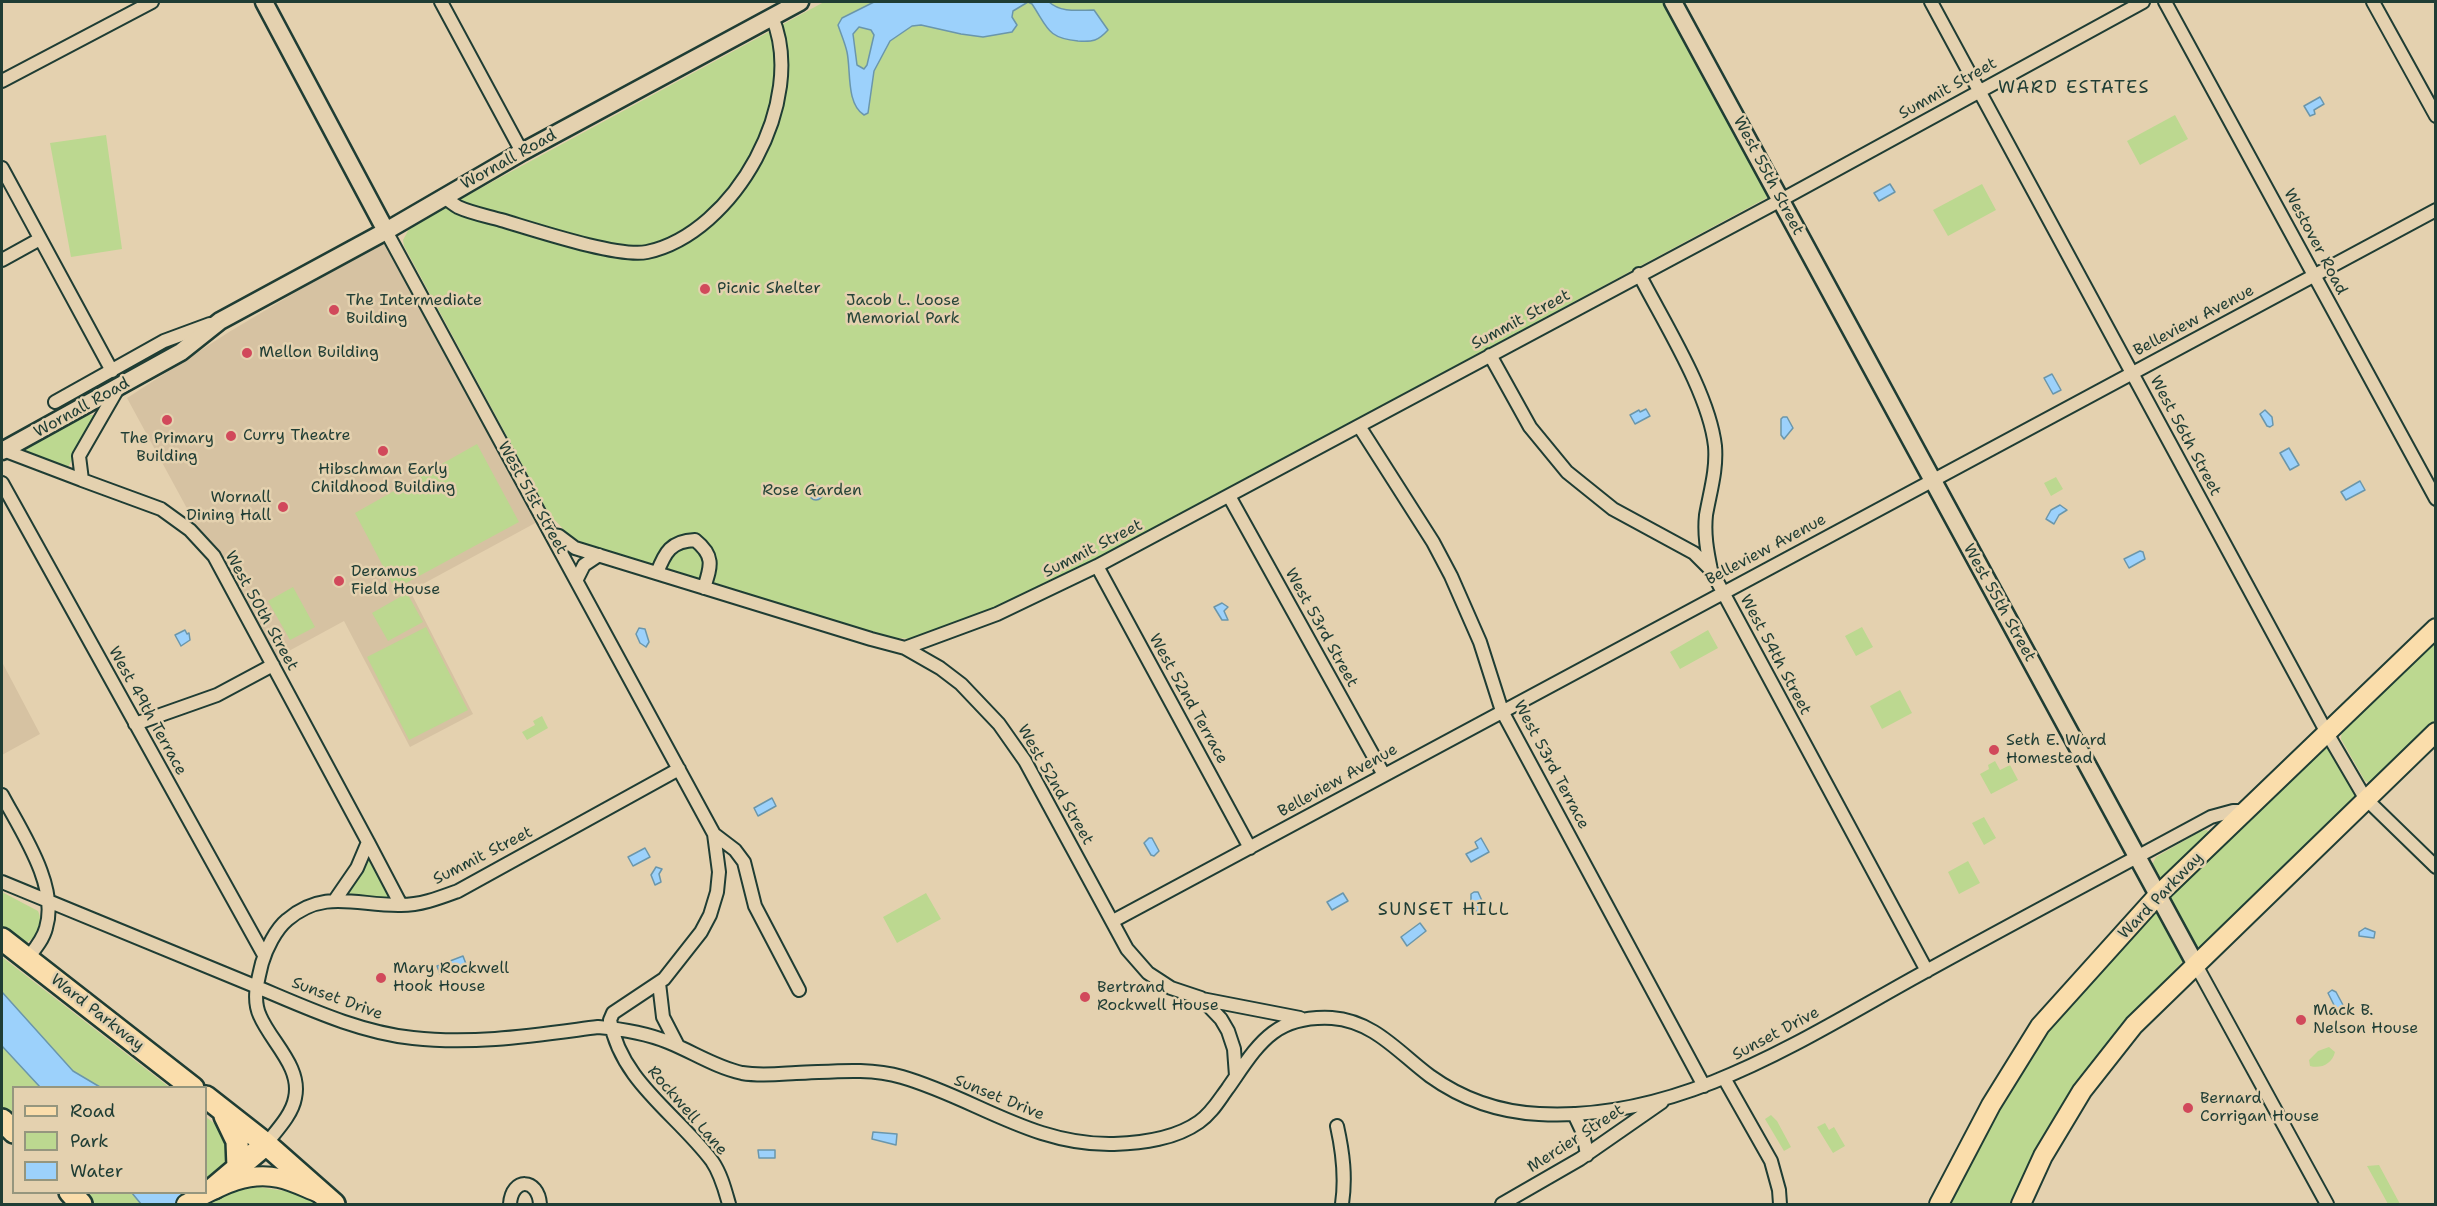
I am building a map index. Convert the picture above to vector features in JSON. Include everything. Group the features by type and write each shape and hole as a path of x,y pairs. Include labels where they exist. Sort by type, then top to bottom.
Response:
{"highway":[{"name":"Ward Parkway","path":"2,939 190,1086"},
{"path":"214,1103 266,1144 328,1199"},
{"path":"214,1103 237,1141 238,1167"},
{"path":"207,1191 266,1144"}],"main road":[{"name":"West 51st Street","path":"264,2 386,231"},
{"name":"Wornall Road","path":"2,451 117,390 181,352 220,321 386,231 522,152 800,2"},
{"name":"West 55th Street","path":"1673,2 2196,965"},
{"name":"Ward Parkway","path":"1939,1204 1991,1105 2040,1026 2158,896 2436,628"},
{"path":"2021,1204 2043,1156 2082,1091 2134,1025 2365,798 2436,732"},
{"path":"207,1194 252,1177 279,1178 328,1199"}],"street":[{"path":"2,81 152,2"},
{"path":"441,2 522,152"},
{"name":"West 56th Street","path":"1931,2 2327,733 2365,798 2436,867"},
{"name":"Summit Street","path":"905,648 998,614 1097,566 1781,200 2143,2"},
{"name":"Westover Road","path":"2165,2 2436,499"},
{"path":"2373,2 2436,116"},
{"path":"443,196 458,207 616,251 649,252 678,240 723,207 771,130 777,110 780,67 779,36 772,17"},
{"path":"2,168 112,370"},
{"name":"Belleview Avenue","path":"1113,921 2436,210"},
{"name":"West 51st Street","path":"386,231 714,834 735,850 744,862 755,906 799,990"},
{"path":"2,260 40,239"},
{"path":"1639,274 1700,393 1712,428 1715,469 1706,517 1705,544 1711,570"},
{"name":"Wornall Road","path":"55,402 164,342 220,321"},
{"name":"West 54th Street","path":"1490,355 1530,427 1567,472 1613,508 1694,553 1711,570 1927,970"},
{"path":"82,480 79,456 117,390"},
{"name":"West 53rd Terrace","path":"1359,426 1433,542 1451,576 1480,642 1502,711 1704,1086"},
{"name":"West 50th Street","path":"2,451 146,502 190,530 214,556 401,905"},
{"name":"West 49th Terrace","path":"2,483 264,955"},
{"name":"West 53rd Street","path":"1229,496 1384,775"},
{"name":"West 52nd Street","path":"553,535 559,536 575,548 905,648 961,684 985,707 1005,731 1025,761 1127,949 1148,973 1171,988 1201,998 1221,1019 1234,1049 1236,1076"},
{"path":"657,573 664,554 673,546 684,541 695,540 705,548 709,559 710,568 704,588"},
{"path":"577,579 584,565 599,555"},
{"name":"West 52nd Terrace","path":"1097,566 1250,848"},
{"path":"135,724 217,695 273,665"},
{"name":"Summit Street","path":"266,1144 291,1109 296,1086 290,1068 259,1016 256,986 264,955 283,923 311,904 335,900 401,905 430,901 458,891 679,769"},
{"path":"2,795 43,875 48,901 47,927 27,959"},
{"name":"Sunset Drive","path":"1201,998 1300,1018 1337,1018 1366,1027 1387,1040 1426,1073 1449,1088 1479,1103 1505,1110 1539,1114 1574,1114 1624,1108 1704,1086 1755,1066 1927,970 2211,817 2233,811 2246,811"},
{"path":"611,1028 610,1020 613,1013 664,979 701,932 710,915 717,892 719,872 714,834"},
{"path":"335,900 357,868 368,842"},
{"name":"Sunset Drive","path":"2,882 355,1025 411,1038 482,1041 598,1027 611,1028 665,1040 717,1065 745,1074 856,1070 896,1075 922,1083 1018,1126 1057,1137 1109,1144 1145,1142 1165,1138 1197,1124 1212,1112 1261,1042 1275,1031 1300,1018"},
{"name":"West 55th Street","path":"2196,965 2327,1204"},
{"path":"659,983 663,1017 679,1047"},
{"name":"Rockwell Lane","path":"611,1028 622,1056 637,1081 712,1162 725,1188 729,1204"},
{"path":"1724,1078 1771,1161 1779,1190 1780,1204"},
{"name":"Mercier Street","path":"1502,1204 1587,1155 1666,1098"},
{"path":"1574,1114 1583,1133 1587,1155"},
{"path":"1337,1126 1344,1156 1345,1185 1342,1204"},
{"path":"510,1204 511,1193 515,1187 521,1185 533,1187 540,1204"}],"shaded area":[{"path":"385,239 539,521 410,591 473,714 410,747 344,621 276,658 216,548 196,525 127,398 229,332"},
{"path":"2,662 40,734 2,755"}],"green space":[{"name":"Jacob L. Loose Memorial Park","path":"824,2 1666,2 1770,196 1095,560 993,610 913,639 884,637 586,545 568,534 549,514 404,246 403,240 409,229 470,194"},
{"path":"2175,115 2188,139 2140,165 2127,141"},
{"path":"106,135 122,249 71,257 50,143"},
{"path":"1982,184 1996,210 1948,236 1933,210"},
{"path":"87,415 93,415 95,420 68,467 63,469 23,453 24,449"},
{"path":"477,444 519,522 395,589 355,513"},
{"path":"2056,477 2063,489 2051,496 2044,483"},
{"path":"293,587 315,627 290,640 268,601"},
{"path":"407,593 423,622 388,641 372,613"},
{"path":"426,627 468,710 409,740 367,657"},
{"path":"1862,627 1873,647 1856,656 1845,636"},
{"path":"1708,630 1718,648 1680,669 1670,652"},
{"path":"2435,641 2435,722 2374,781 2370,783 2365,781 2341,739 2342,728"},
{"path":"1900,690 1912,713 1882,729 1870,706"},
{"path":"542,716 548,728 527,740 522,732 535,725 533,721"},
{"path":"2327,748 2353,790 2355,796 2352,801 2201,947 2194,945 2169,899 2170,896 2323,749"},
{"path":"1995,761 2000,770 2010,765 2018,780 1991,794 1980,774 1989,769 1988,765"},
{"path":"1984,817 1996,838 1984,845 1972,823"},
{"path":"2207,830 2210,834 2166,878 2159,877 2152,865 2156,857 2201,831"},
{"path":"371,853 395,901 346,898 344,894"},
{"path":"1968,861 1980,883 1959,894 1948,872"},
{"path":"2,892 38,911 40,926 33,938 24,944 2,930"},
{"path":"926,893 941,919 897,943 883,917"},
{"path":"2153,912 2159,915 2182,957 2182,962 2142,1006 2013,1204 1947,1204 1968,1160 2046,1030"},
{"path":"2,957 168,1086 12,1086 12,1119 2,1107"},
{"path":"2329,1047 2335,1052 2329,1062 2322,1066 2310,1066 2309,1060 2318,1051"},
{"path":"1771,1115 1777,1121 1791,1147 1784,1151 1765,1119"},
{"path":"207,1118 229,1135 228,1164 207,1178"},
{"path":"1825,1123 1829,1130 1834,1127 1845,1146 1833,1153 1817,1127"},
{"path":"2379,1165 2400,1204 2388,1204 2367,1166"},
{"path":"259,1187 291,1192 317,1204 207,1204 234,1191"},
{"path":"84,1194 181,1194 162,1204 94,1204"}],"water":[{"path":"874,2 1028,2 1013,11 1012,17 1017,25 1012,32 983,37 921,25 912,26 890,41 874,71 868,113 864,115 858,110 852,95 847,52 838,25 842,18","holes":["859,27 871,30 874,35 864,69 857,65 853,34"]},
{"path":"1028,2 1049,2 1059,8 1070,10 1094,10 1108,30 1098,39 1091,41 1068,40 1049,30 1032,4"},
{"path":"2320,97 2324,104 2314,110 2315,114 2310,116 2304,106"},
{"path":"1890,184 1895,192 1879,201 1874,193"},
{"path":"2052,374 2061,390 2053,394 2044,378"},
{"path":"1646,409 1650,416 1635,424 1630,415"},
{"path":"2265,410 2272,417 2273,425 2270,427 2260,414"},
{"path":"1783,417 1787,417 1793,428 1784,439 1781,435"},
{"path":"2289,448 2299,465 2290,470 2280,453"},
{"path":"2360,481 2365,490 2346,500 2341,492"},
{"path":"816,486 821,488 823,493 821,498 816,500 811,498 809,493 811,488"},
{"path":"2060,505 2067,510 2059,515 2054,524 2046,519 2051,510"},
{"path":"2140,551 2143,552 2145,559 2129,568 2124,559"},
{"path":"1222,603 1228,607 1224,611 1228,620 1222,620 1214,607"},
{"path":"639,628 645,629 649,642 646,647 640,643 636,634"},
{"path":"185,630 187,634 189,633 190,640 181,646 175,635"},
{"path":"772,798 776,806 758,816 754,808"},
{"path":"1152,838 1159,851 1154,856 1144,843"},
{"path":"1481,838 1489,852 1471,862 1466,854 1478,848 1475,842"},
{"path":"645,848 650,857 633,866 628,857"},
{"path":"656,867 662,869 659,874 661,882 655,885 651,875"},
{"path":"1478,892 1483,903 1482,911 1477,913 1471,900 1471,894"},
{"path":"1343,893 1348,901 1332,910 1327,902"},
{"path":"1420,923 1426,931 1407,946 1401,937"},
{"path":"2365,928 2375,932 2374,938 2359,936 2359,932"},
{"path":"463,956 466,964 440,974 437,966"},
{"path":"2332,990 2336,992 2343,1005 2342,1009 2336,1009 2328,993"},
{"path":"2,992 73,1071 98,1086 39,1086 2,1046"},
{"path":"873,1132 897,1134 896,1145 872,1139"},
{"path":"758,1150 775,1150 775,1158 759,1158"},
{"path":"133,1194 181,1194 191,1204 141,1204"}],"place":[{"name":"Picnic Shelter","path":"705,289"},
{"name":"The Intermediate Building","path":"334,310"},
{"name":"Mellon Building","path":"247,353"},
{"name":"The Primary Building","path":"167,420"},
{"name":"Curry Theatre","path":"231,436"},
{"name":"Hibschman Early Childhood Building","path":"383,451"},
{"name":"Wornall Dining Hall","path":"283,507"},
{"name":"Deramus Field House","path":"339,581"},
{"name":"Seth E. Ward Homestead","path":"1994,750"},
{"name":"Mary Rockwell Hook House","path":"381,978"},
{"name":"Bertrand Rockwell House","path":"1085,997"},
{"name":"Mack B. Nelson House","path":"2301,1020"},
{"name":"Bernard Corrigan House","path":"2188,1108"}],"district":[{"name":"WARD ESTATES","path":"2074,88"},
{"name":"SUNSET HILL","path":"1444,910"}],"park label":[{"name":"Rose Garden","path":"812,491"}]}
